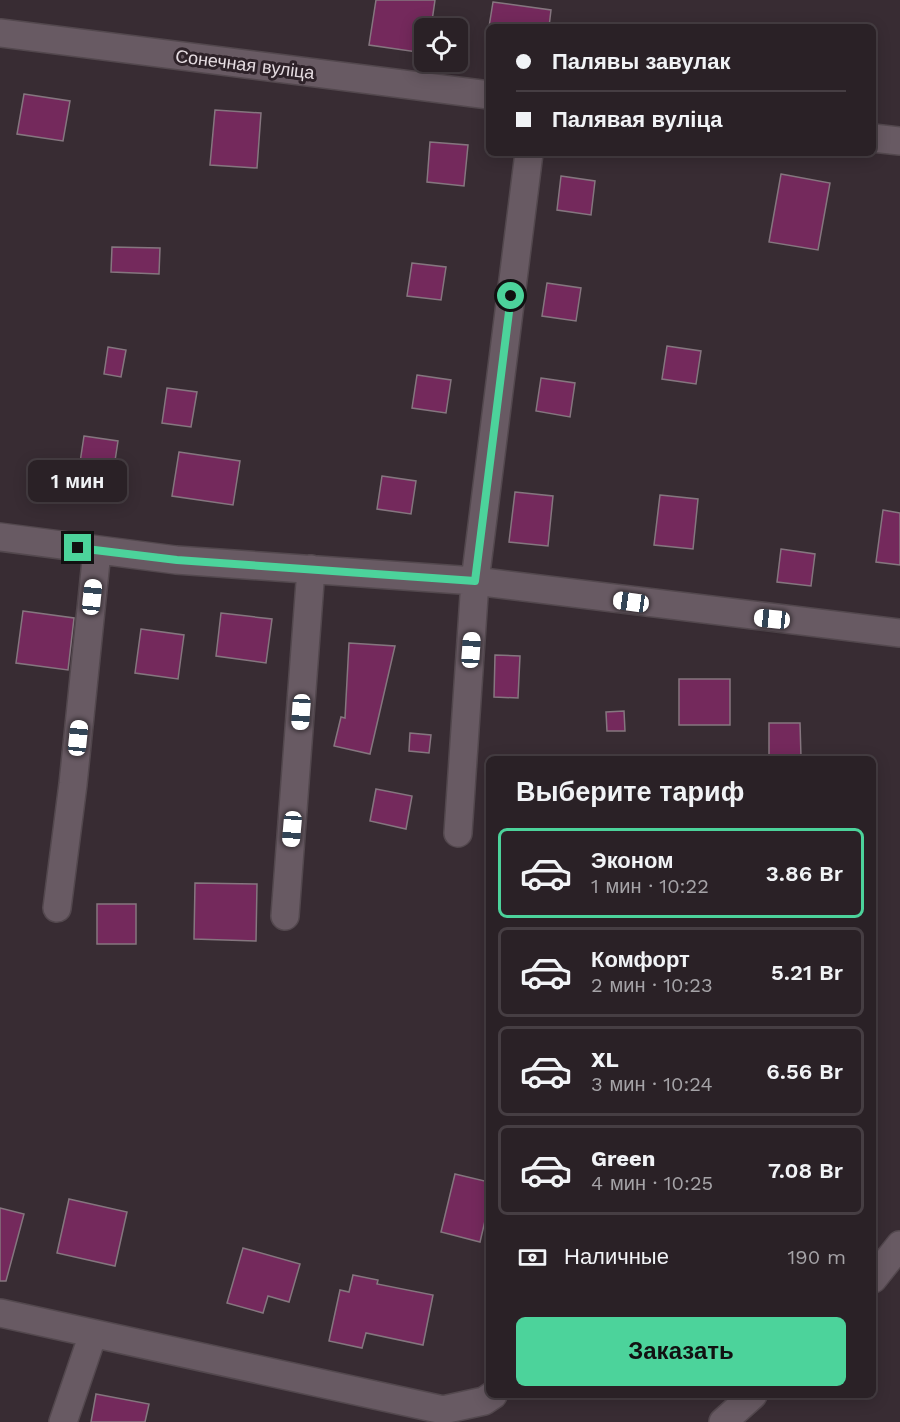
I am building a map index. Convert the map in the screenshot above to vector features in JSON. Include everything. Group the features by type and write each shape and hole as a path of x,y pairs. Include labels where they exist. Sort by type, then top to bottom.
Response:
{"street":[{"name":"Сонечная вуліца","path":"0,33 486,95"},
{"path":"876,138 900,141"},
{"path":"458,833 475,581 529,156"},
{"path":"0,537 177,560 475,581 900,633"},
{"path":"57,908 73,784 97,551"},
{"path":"285,916 310,569"},
{"path":"876,1275 900,1245"},
{"path":"0,1313 443,1410 488,1398"},
{"path":"63,1422 93,1334"},
{"path":"723,1422 750,1398"}],"building":[{"path":"376,0 435,0 432,18 414,18 414,52 369,45"},
{"path":"493,2 551,10 549,24 489,24"},
{"path":"24,94 70,101 63,141 17,134"},
{"path":"215,110 261,113 257,168 210,165"},
{"path":"430,142 468,145 464,186 427,182"},
{"path":"781,174 830,183 818,250 769,242"},
{"path":"561,176 595,181 591,215 557,210"},
{"path":"112,247 160,248 159,274 111,272"},
{"path":"412,263 446,267 441,300 407,296"},
{"path":"547,283 581,288 576,321 542,316"},
{"path":"667,346 701,351 696,384 662,379"},
{"path":"108,347 126,350 121,377 104,374"},
{"path":"417,375 451,380 446,413 412,408"},
{"path":"541,378 575,383 570,417 536,411"},
{"path":"167,388 197,392 191,427 162,423"},
{"path":"84,436 118,441 113,474 79,469"},
{"path":"179,452 240,461 233,505 172,496"},
{"path":"382,476 416,481 411,514 377,509"},
{"path":"515,492 553,496 548,546 509,542"},
{"path":"660,495 698,499 693,549 654,545"},
{"path":"883,510 900,513 900,565 876,562"},
{"path":"781,549 815,554 811,586 777,582"},
{"path":"23,611 74,618 68,670 16,663"},
{"path":"221,613 272,619 266,663 216,656"},
{"path":"141,629 184,635 178,679 135,673"},
{"path":"349,643 395,646 370,754 334,746 341,717 345,718"},
{"path":"495,655 520,656 518,698 494,697"},
{"path":"679,679 730,679 730,725 679,725"},
{"path":"624,711 625,731 607,731 606,712"},
{"path":"769,723 800,723 801,756 769,756"},
{"path":"410,733 431,735 429,753 409,751"},
{"path":"376,789 412,796 406,829 370,821"},
{"path":"195,883 257,884 256,941 194,939"},
{"path":"97,904 136,904 136,944 97,944"},
{"path":"455,1174 486,1181 486,1217 480,1242 441,1232"},
{"path":"69,1199 127,1212 115,1266 57,1253"},
{"path":"0,1208 24,1214 6,1281 0,1281"},
{"path":"243,1248 300,1264 289,1302 268,1296 263,1313 227,1303"},
{"path":"353,1275 378,1280 377,1284 433,1295 423,1345 366,1333 362,1348 329,1341 340,1290 349,1292"},
{"path":"96,1394 149,1404 145,1422 91,1422"}],"route":[{"path":"78,548 177,560 475,581 511,296"}]}
